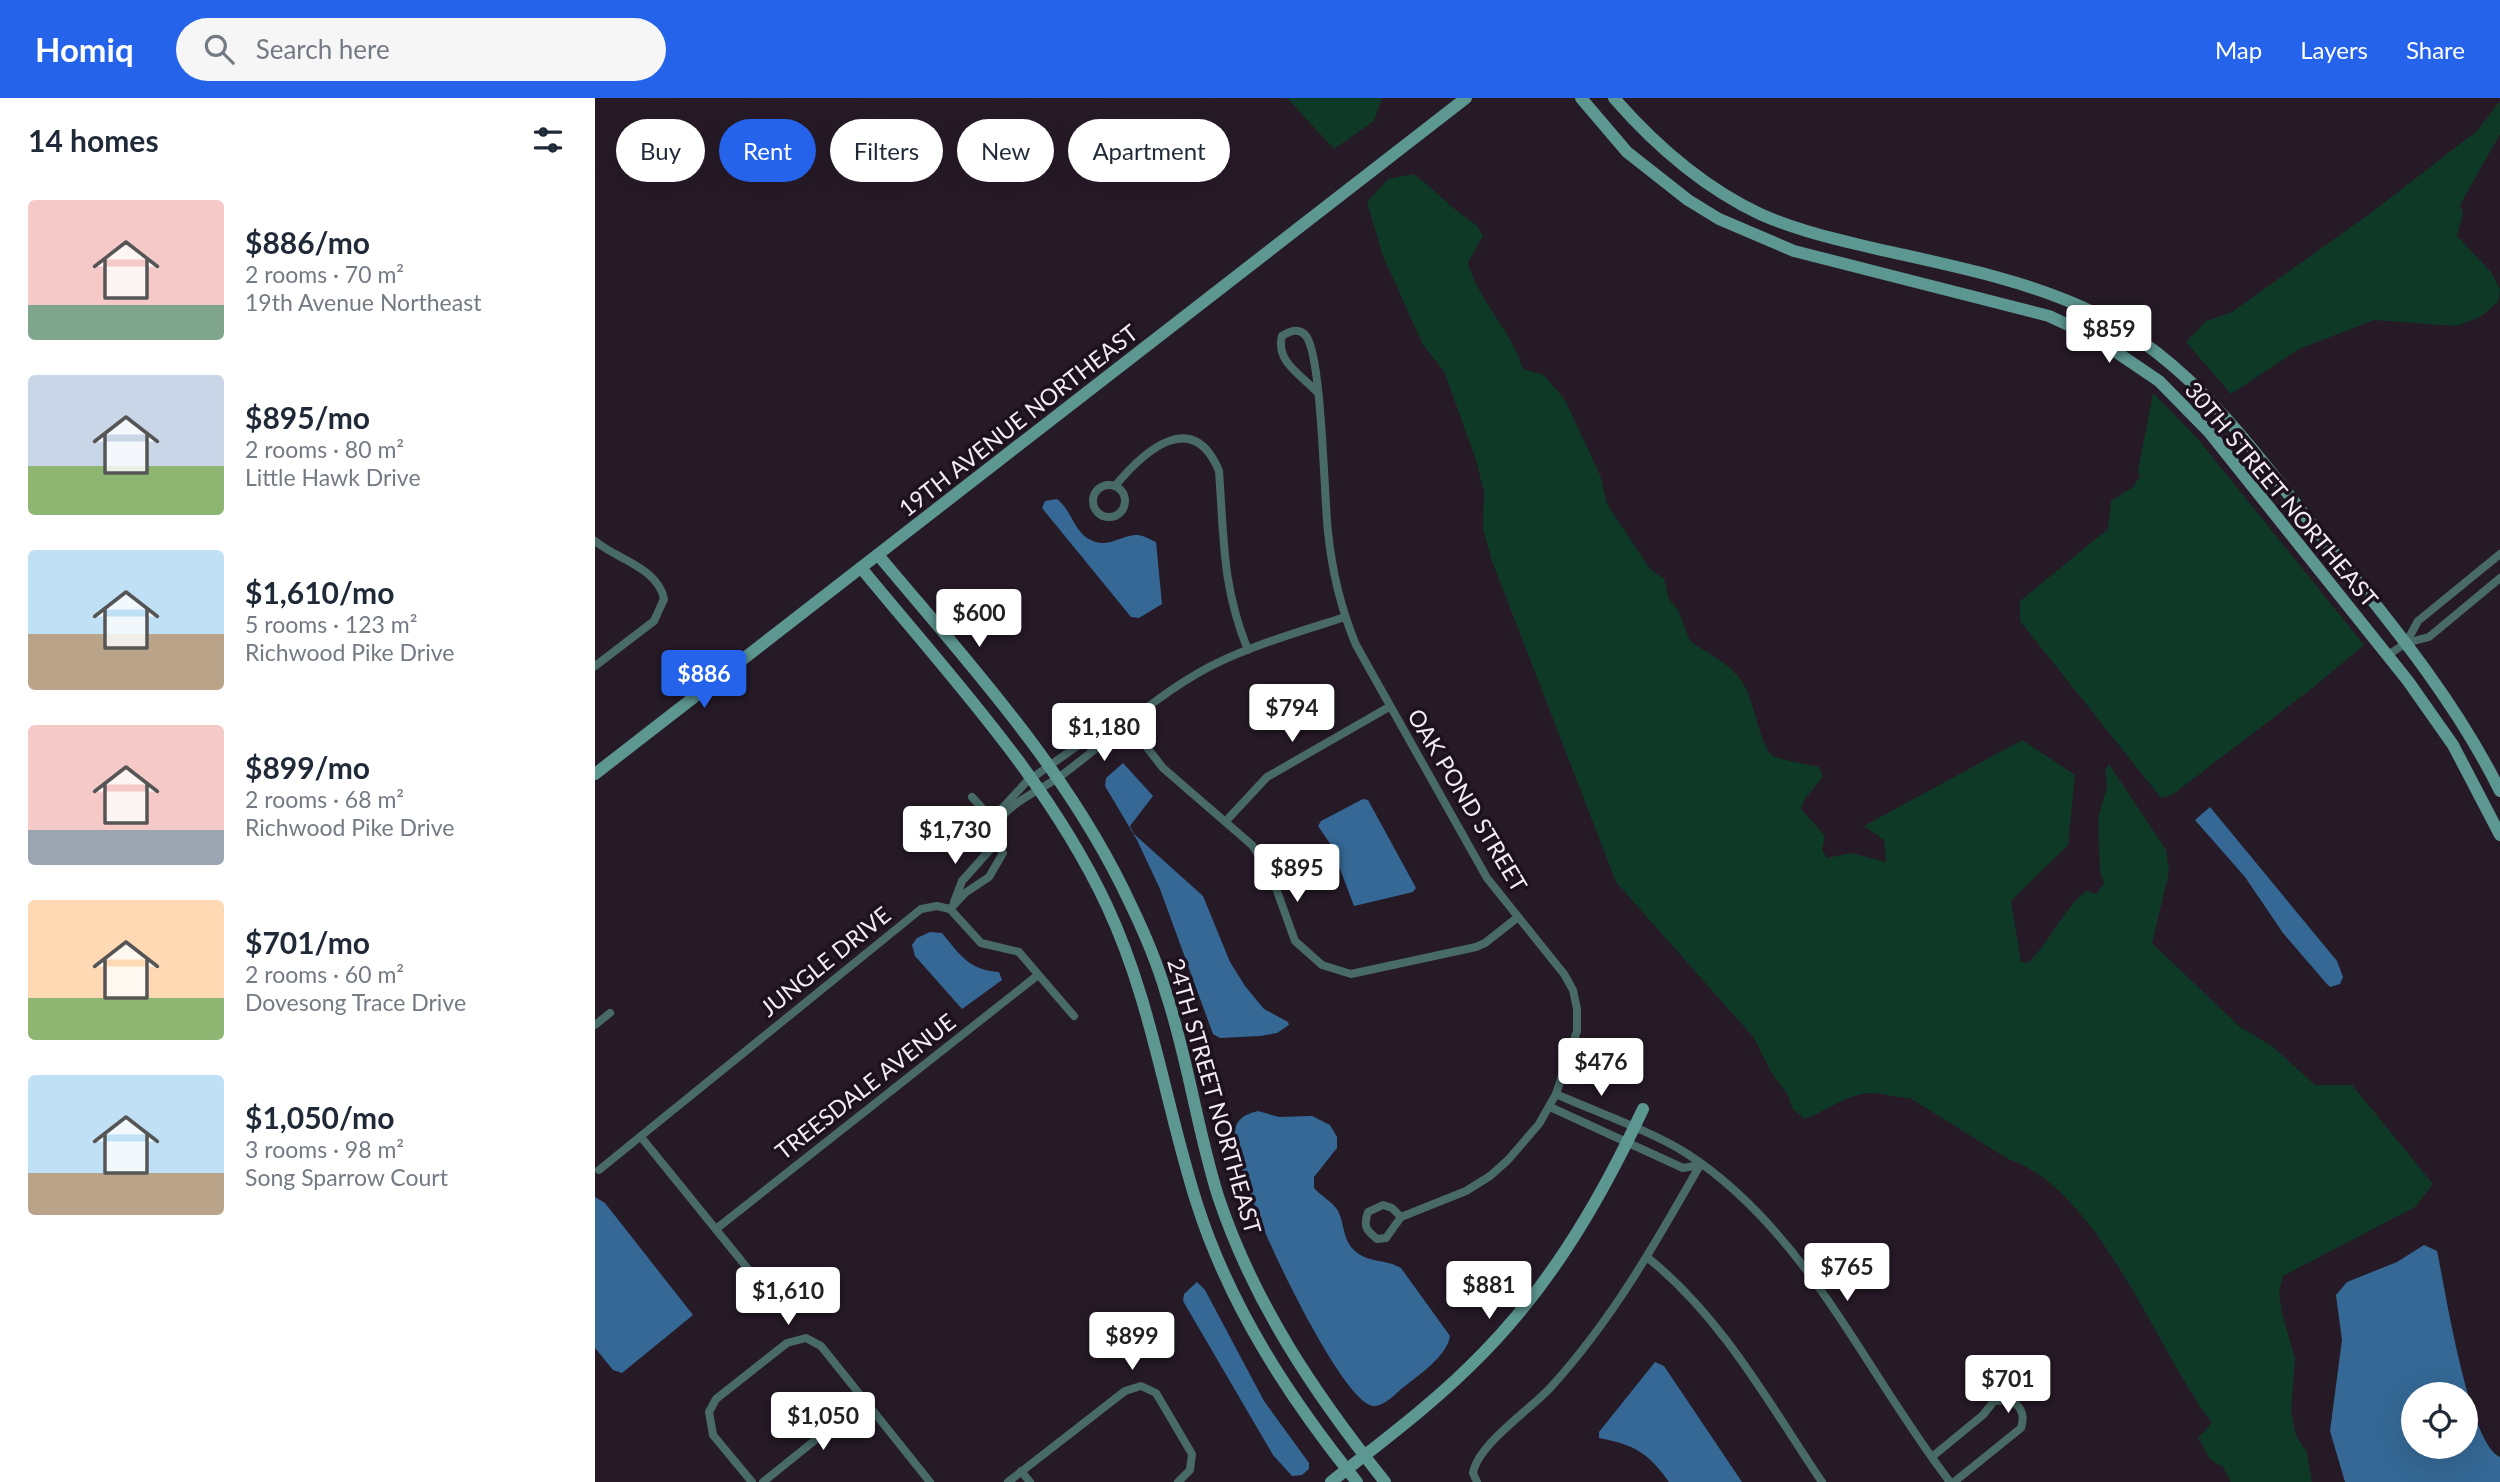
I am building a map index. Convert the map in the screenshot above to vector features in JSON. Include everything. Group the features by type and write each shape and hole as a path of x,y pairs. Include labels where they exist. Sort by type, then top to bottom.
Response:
{"street":[{"name":"19TH AVENUE NORTHEAST","path":"595,774 1466,98"},
{"name":"30TH STREET NORTHEAST","path":"1581,98 1636,159 1688,201 1719,219 1794,251 2049,316 2128,357 2159,381 2209,432 2388,655 2453,745 2500,835"},
{"name":"30TH STREET NORTHEAST","path":"1614,98 1665,152 1698,177 1762,215 1804,231 2044,291 2084,308 2156,350 2218,408 2406,643 2469,732 2500,791"},
{"name":"OAK POND STREET","path":"1318,393 1289,367 1283,357 1279,348 1282,336 1290,331 1299,331 1307,337 1318,393 1328,531 1345,617 1389,707 1487,878 1564,974 1573,990 1577,1009 1577,1031 1556,1094 1529,1138 1490,1176 1466,1191 1401,1217 1386,1238 1377,1239 1367,1231 1364,1223 1368,1212 1383,1205 1392,1208 1401,1217"},
{"path":"1115,486 1134,464 1160,443 1176,438 1193,440 1213,456 1219,471 1226,583 1234,615 1248,650"},
{"path":"1105,485 1115,486 1123,493 1125,504 1119,513 1103,516 1095,509 1094,495 1105,485"},
{"path":"595,541 610,554 650,573 662,589 664,598 654,621 595,666"},
{"path":"2406,643 2418,621 2500,554"},
{"name":"24TH STREET NORTHEAST","path":"879,556 1059,777 1130,902 1166,991 1202,1141 1240,1252 1290,1353 1385,1482"},
{"name":"24TH STREET NORTHEAST","path":"862,569 1032,778 1076,846 1125,948 1156,1040 1197,1205 1219,1261 1273,1367 1357,1482"},
{"path":"2388,655 2406,643 2429,636 2500,578"},
{"path":"995,827 1012,807 1100,748 1127,722 1199,673 1248,650 1345,617"},
{"path":"1226,821 1267,776 1389,707"},
{"path":"950,909 999,865 1003,853 996,843 996,814 1032,778 1050,765 1090,737 1127,722"},
{"path":"1127,722 1163,768 1252,845 1266,864 1296,941 1315,960 1335,970 1351,974 1476,947 1518,917"},
{"path":"972,797 983,809 996,814"},
{"path":"950,909 962,881 996,843"},
{"name":"JUNGLE DRIVE","path":"599,1170 915,912 927,907 950,909"},
{"path":"950,909 981,943 1019,952 1074,1016"},
{"name":"TREESDALE AVENUE","path":"716,1228 1038,975"},
{"path":"595,1025 610,1013"},
{"path":"1556,1094 1686,1153 1757,1214 1801,1264 1933,1456 1952,1482 2021,1428 2023,1412 2011,1400 1994,1401 1983,1415 1933,1456"},
{"path":"1550,1107 1683,1168 1700,1165"},
{"path":"1331,1482 1468,1369 1510,1324 1585,1223 1643,1109"},
{"path":"641,1137 748,1269"},
{"path":"1477,1482 1473,1473 1479,1455 1551,1388 1614,1310 1648,1258 1700,1165"},
{"path":"1648,1258 1683,1289 1719,1329 1822,1482"},
{"path":"752,1482 713,1435 709,1412 716,1399 787,1343 806,1338 821,1346 930,1482"},
{"path":"1008,1482 1125,1391 1142,1386 1156,1393 1192,1454 1190,1470 1178,1482"},
{"path":"763,1482 865,1400"},
{"path":"1021,1471 1030,1482"}],"green space":[{"path":"1287,98 1382,98 1374,121 1334,149"},
{"path":"2500,101 2500,134 2460,205 2463,213 2457,236 2491,272 2500,289 2498,302 2480,317 2456,326 2374,320 2299,349 2231,394 2186,342 2206,321 2232,312 2368,215 2477,131"},
{"path":"1413,174 1478,227 1483,236 1468,263 1480,291 1511,342 1523,369 1544,375 1565,400 1600,475 1607,504 1650,569 1664,579 1669,599 1678,610 1690,641 1736,673 1746,688 1764,741 1772,755 1819,767 1823,777 1804,800 1801,809 1825,836 1822,850 1827,858 1851,853 1886,862 1884,840 1864,826 2022,740 2075,775 2068,845 2011,901 2021,962 2027,963 2043,946 2077,899 2086,891 2096,894 2104,883 2100,872 2098,818 2107,786 2105,771 2109,764 2166,850 2169,872 2152,943 2240,1027 2272,1046 2315,1085 2352,1085 2433,1184 2415,1207 2283,1276 2279,1293 2295,1359 2291,1411 2296,1436 2307,1452 2312,1482 2231,1482 2223,1467 2210,1459 2198,1438 2212,1423 2098,1236 2070,1202 2041,1176 2008,1159 1910,1098 1876,1093 1862,1094 1804,1119 1792,1108 1789,1097 1771,1072 1754,1038 1616,882 1492,561 1483,529 1484,492 1476,460 1444,371 1423,345 1383,256 1367,202 1388,179"},
{"path":"2153,393 2197,438 2364,645 2315,686 2172,795 2161,798 2020,621 2020,601 2108,529 2111,501 2133,487 2140,476 2138,471"}],"water":[{"path":"1057,499 1087,538 1106,543 1138,535 1156,542 1162,604 1139,618 1131,617 1042,508 1045,501"},
{"path":"1123,763 1153,796 1130,826 1134,834 1203,896 1230,962 1245,986 1264,1009 1288,1022 1289,1025 1277,1033 1220,1038 1213,1034 1160,889 1137,840 1105,786 1106,778"},
{"path":"1363,799 1368,800 1416,888 1413,892 1354,906 1331,845 1318,826 1321,821"},
{"path":"2210,807 2337,961 2343,977 2340,984 2330,987 2326,983 2283,933 2245,877 2195,820"},
{"path":"930,932 942,933 966,960 980,968 999,972 1002,980 962,1009 915,956 912,945 917,938"},
{"path":"1258,1111 1279,1117 1312,1116 1330,1125 1337,1137 1337,1148 1314,1177 1314,1188 1336,1208 1348,1242 1355,1251 1401,1268 1450,1336 1444,1351 1432,1364 1382,1404 1374,1406 1361,1399 1346,1382 1312,1327 1263,1227 1246,1181 1234,1135 1241,1118"},
{"path":"595,1197 605,1203 693,1315 622,1373 613,1370 595,1348"},
{"path":"2424,1245 2437,1251 2465,1382 2401,1382 2401,1459 2478,1459 2478,1425 2489,1446 2500,1457 2500,1482 2345,1482 2330,1431 2342,1340 2336,1295 2347,1282 2397,1262"},
{"path":"1197,1282 1205,1290 1264,1401 1309,1463 1309,1469 1302,1475 1292,1476 1273,1455 1183,1301 1184,1294"},
{"path":"1655,1362 1664,1366 1742,1482 1669,1482 1654,1463 1639,1451 1599,1438 1599,1432"}]}
